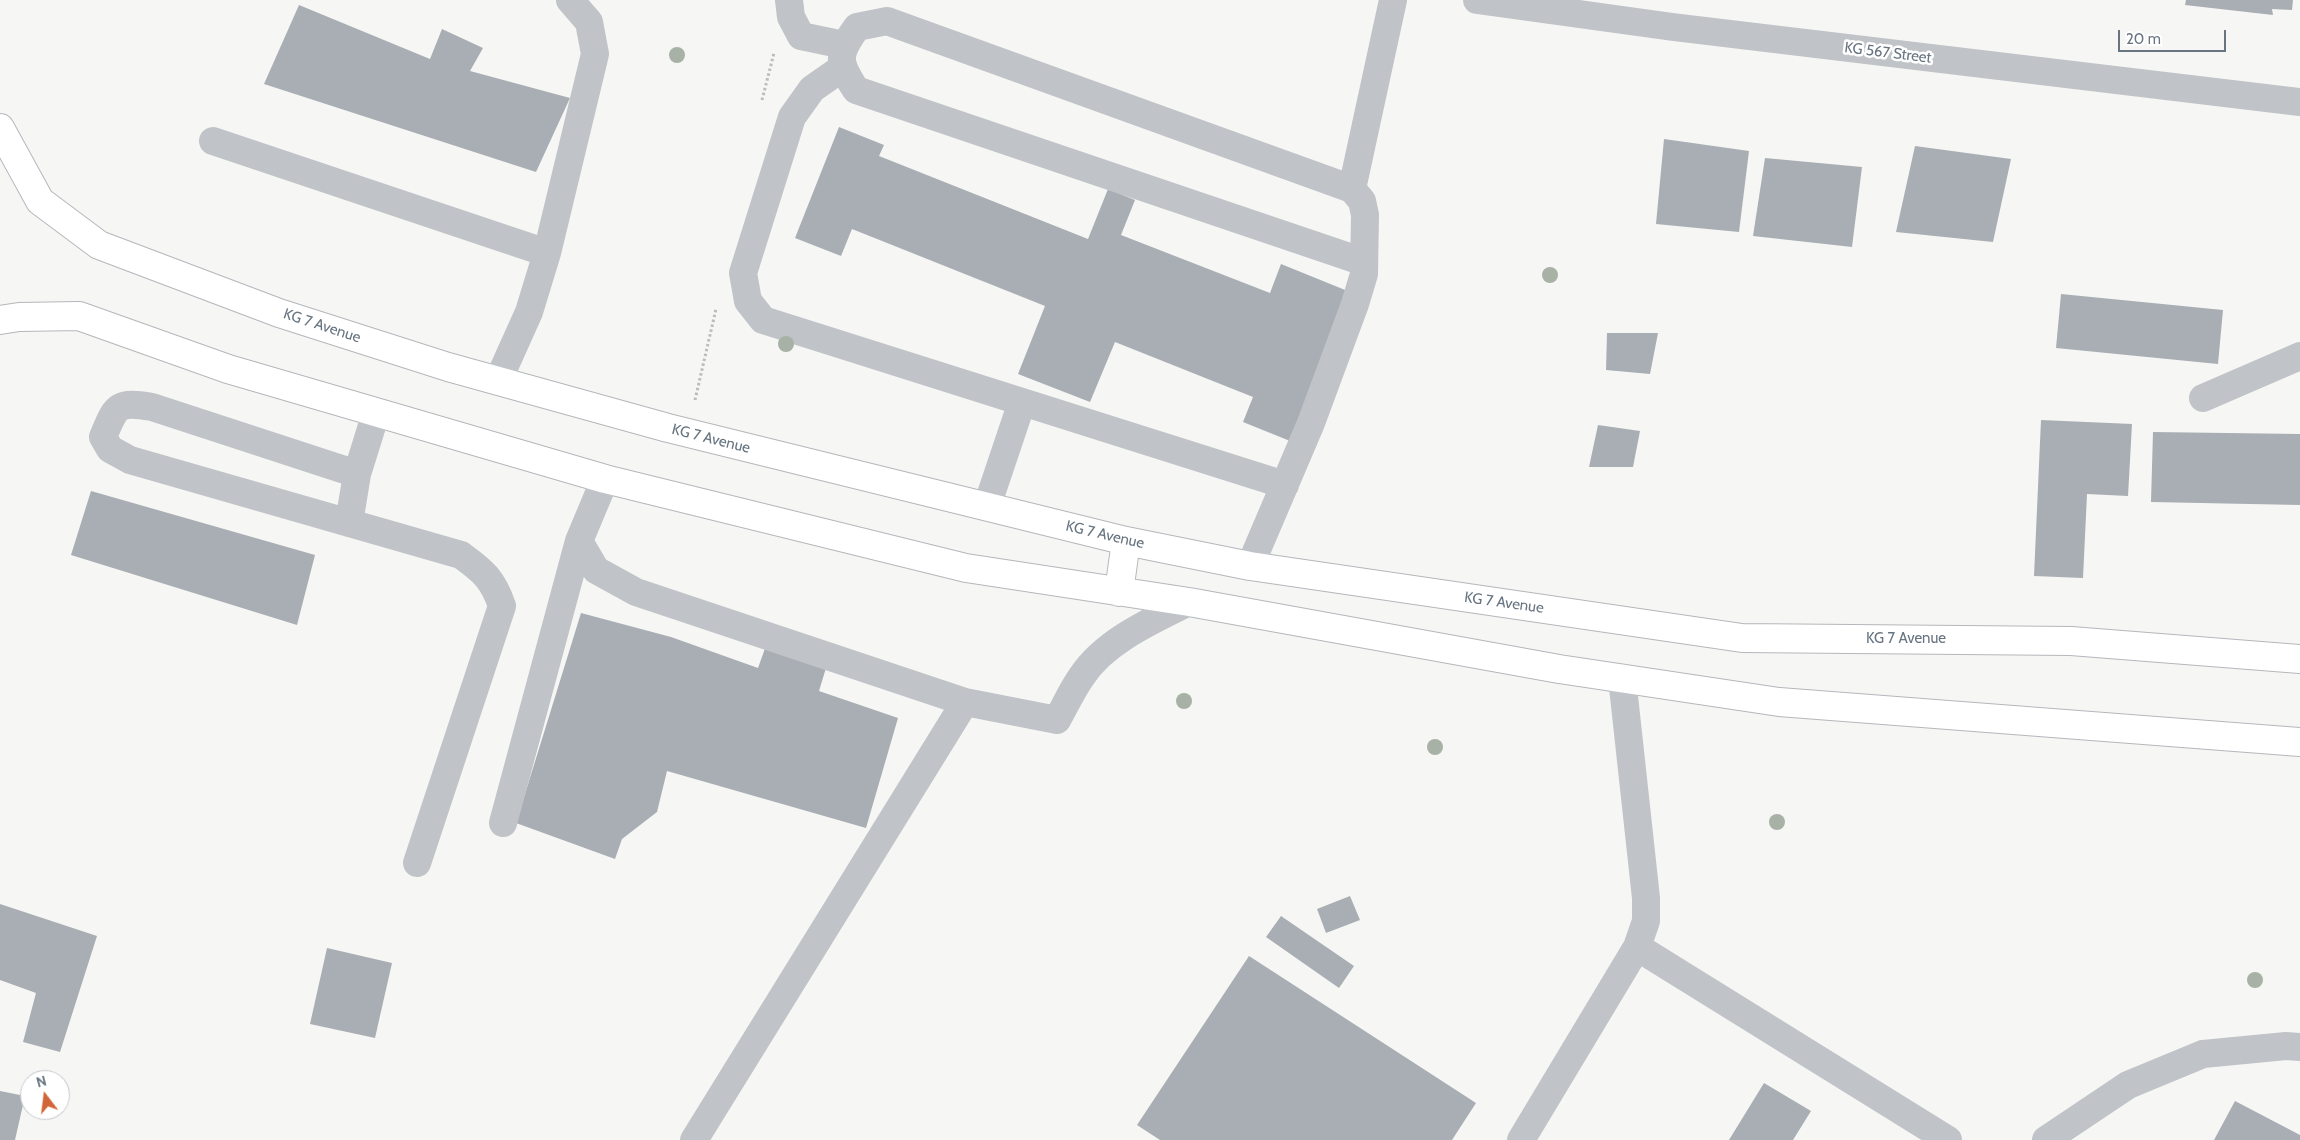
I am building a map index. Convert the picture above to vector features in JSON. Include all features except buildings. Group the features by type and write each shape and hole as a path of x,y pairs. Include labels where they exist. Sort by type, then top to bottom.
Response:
{"main road":[{"name":"KG 7 Avenue","path":"0,128 40,202 100,244 279,313 498,381 668,428 1126,541 1250,566 1742,638 2071,640 2300,659"},
{"path":"0,320 19,317 79,316 228,369 605,479 966,568 1189,602 1559,669 1779,702 2300,742"},
{"path":"1119,592 1126,541"}],"street":[{"path":"498,381 529,312 547,253 594,54 589,22 570,0"},
{"path":"789,0 791,17 801,36 843,56 856,90 1364,262"},
{"path":"1352,189 1393,0"},
{"name":"KG 567 Street","path":"1477,0 1682,28 2300,102"},
{"path":"1250,566 1285,485 1311,423 1355,304 1364,274 1365,215 1362,201 1352,189 887,21 857,28 843,56 812,88 792,118 743,273 748,301 762,320 1285,485"},
{"path":"214,141 547,253"},
{"path":"2203,398 2300,356"},
{"path":"987,506 1022,402"},
{"path":"357,474 152,407 128,403 113,412 103,438 110,449 130,460 460,554 484,572 496,588 502,606 417,863"},
{"path":"349,523 357,474 376,413"},
{"path":"503,822 579,541 605,479"},
{"path":"579,541 596,570 636,592 965,702 1057,720 1082,675 1112,644 1189,602"},
{"path":"1521,1140 1637,947 1646,921 1646,898 1622,678"},
{"path":"694,1140 965,702"},
{"path":"1637,947 1948,1140"},
{"path":"2046,1140 2128,1085 2203,1054 2286,1046 2300,1048"}]}
